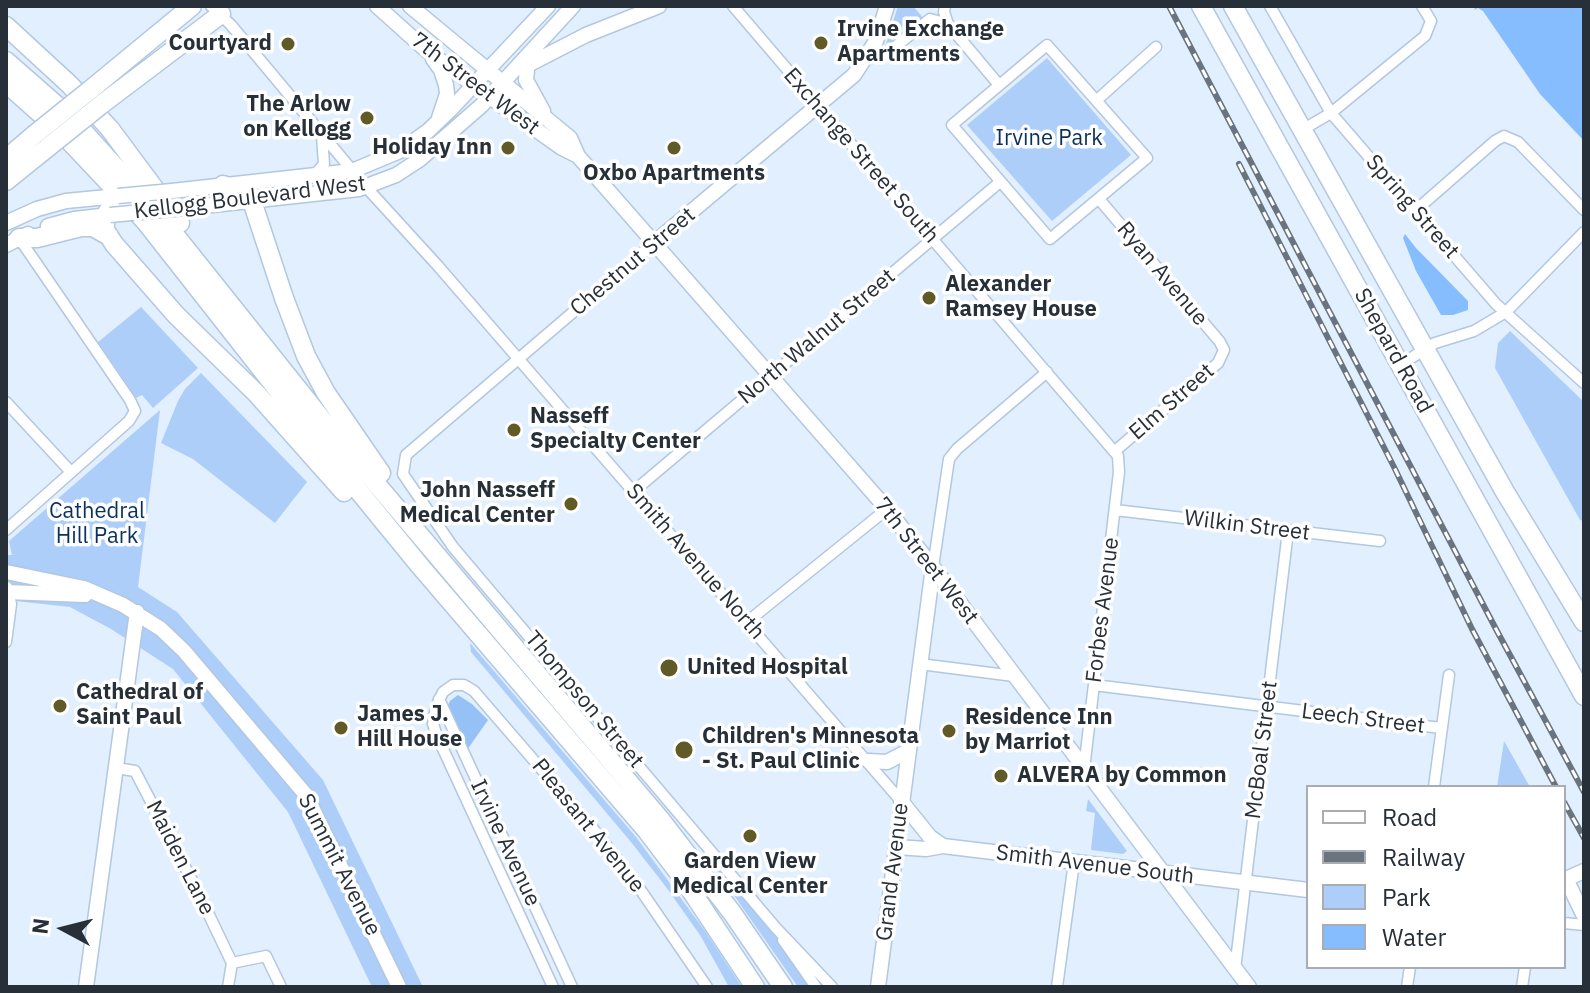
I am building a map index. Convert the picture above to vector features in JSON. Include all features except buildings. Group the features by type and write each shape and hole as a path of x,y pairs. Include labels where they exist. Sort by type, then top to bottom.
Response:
{"highway":[{"path":"96,97 192,6"},
{"name":"Shepard Road","path":"1201,6 1584,696"},
{"name":"Shepard Road","path":"1233,6 1424,350 1584,622"},
{"path":"6,181 41,142 96,97 221,9"},
{"path":"6,26 70,85 122,144 171,210 233,306"},
{"path":"6,61 71,118 115,164 329,428 660,819 733,914 783,987"},
{"path":"6,83 54,125 127,200 420,566 647,831 682,877 755,987"},
{"path":"6,159 41,142"},
{"path":"223,185 236,189 252,201 306,356 332,402 388,484 403,514"},
{"path":"107,207 105,230 176,315 256,393 358,507 420,566"},
{"path":"12,241 81,227 93,227 109,236"}],"main road":[{"name":"7th Street West","path":"377,6 426,50 562,148 578,156"},
{"name":"7th Street West","path":"410,6 486,70 507,78 570,138 578,156 887,509 1249,987"},
{"name":"Kellogg Boulevard West","path":"12,241 107,207 172,191 352,171 400,151 437,122 548,6"},
{"path":"547,118 526,80 528,60 573,6"},
{"name":"Kellogg Boulevard West","path":"6,223 37,209 66,201 107,207 185,208 366,187 396,175 419,160 528,60 659,6"},
{"name":"Chestnut Street","path":"654,243 854,75 876,41 887,6"},
{"path":"426,50 441,70 446,85 444,105 437,122"},
{"name":"Grand Avenue","path":"878,987 933,567"},
{"name":"Summit Avenue","path":"6,572 84,588 137,612 184,651 306,795 399,987"},
{"path":"7,590 97,595"},
{"path":"86,987 137,612"},
{"path":"869,761 887,762 908,751"},
{"path":"901,801 930,837 943,846"},
{"name":"Smith Avenue South","path":"896,847 926,849 943,846 1306,890"},
{"path":"1573,876 1573,893 1584,916"}],"street":[{"name":"Exchange Street South","path":"733,6 1115,451"},
{"path":"945,6 948,24 999,85"},
{"name":"Spring Street","path":"1270,6 1331,113 1506,312 1584,383"},
{"path":"1302,130 1331,113 1423,38 1430,29 1431,21 1422,6"},
{"name":"Smith Avenue North","path":"221,9 352,171 438,266 901,801"},
{"name":"Chestnut Street","path":"866,58 886,54 930,19 948,24"},
{"path":"1047,45 1097,100 1147,158 1050,239 952,125 1047,45"},
{"path":"1097,100 1156,47"},
{"path":"314,176 324,164 321,134"},
{"path":"1415,211 1495,141 1509,137 1518,142 1584,210"},
{"name":"North Walnut Street","path":"634,491 1000,182"},
{"name":"Ryan Avenue","path":"1099,199 1224,350"},
{"path":"1400,365 1435,343 1474,331 1506,312 1584,232"},
{"path":"6,530 129,421 135,411 12,241"},
{"name":"Chestnut Street","path":"403,467 406,455 654,243"},
{"name":"Elm Street","path":"1115,451 1218,363 1224,350"},
{"path":"933,567 949,459 1047,372"},
{"path":"6,402 71,472"},
{"name":"Forbes Avenue","path":"1084,769 1120,465 1115,451"},
{"name":"Thompson Street","path":"403,467 405,480 453,547 776,928 832,987"},
{"path":"747,622 887,509"},
{"name":"Wilkin Street","path":"1115,510 1380,541"},
{"name":"McBoal Street","path":"1235,969 1288,531"},
{"path":"6,642 11,604 7,590"},
{"path":"920,664 1014,676"},
{"path":"1434,785 1449,675"},
{"name":"Pleasant Avenue","path":"439,699 453,685 464,685 474,691 600,837 707,987"},
{"name":"Leech Street","path":"1094,685 1441,728"},
{"name":"Irvine Avenue","path":"439,699 433,717 437,736 553,987"},
{"name":"Irvine Avenue","path":"439,699 572,987"},
{"name":"Maiden Lane","path":"116,768 135,771 232,963"},
{"path":"1057,987 1074,862"},
{"name":"Thompson Street","path":"776,928 794,959 816,987"},
{"path":"228,987 232,963 266,956 281,987"}],"green space":[{"path":"898,6 913,6 924,19 884,50"},
{"name":"Irvine Park","path":"1047,58 1131,155 1052,221 967,125"},
{"path":"141,307 198,368 153,408 142,395 136,398 98,342"},
{"path":"1510,331 1584,402 1584,521 1580,520 1495,368 1498,343"},
{"path":"201,373 307,482 275,523 193,459 161,443 178,401"},
{"name":"Cathedral Hill Park","path":"160,410 138,587 177,612 323,780 423,987 372,987 288,812 173,669 70,607 6,600 6,555 12,555 9,541"},
{"path":"470,643 636,837 742,987 729,987 700,935 666,887 471,652"},
{"path":"1504,741 1529,785 1497,785"},
{"path":"1088,799 1127,851 1123,854 1091,850 1095,813 1086,811"},
{"path":"713,858 779,941 810,987 798,987 710,861"}],"shaded area":[{"path":"458,695 488,720 467,750 447,707"}],"water":[{"path":"1476,6 1584,6 1584,141 1540,94 1483,11 1478,8 1474,10"},
{"path":"1405,234 1468,301 1468,310 1441,315 1416,271 1403,238"}],"railway":[{"path":"1169,6 1584,792"},
{"path":"1239,164 1394,467 1472,629 1555,785"},
{"path":"1566,806 1584,838"}],"place":[{"name":"Irvine Exchange Apartments","path":"821,43"},
{"name":"Courtyard","path":"288,44"},
{"name":"The Arlow on Kellogg","path":"367,118"},
{"name":"Holiday Inn","path":"508,148"},
{"name":"Oxbo Apartments","path":"674,148"},
{"name":"Alexander Ramsey House","path":"929,298"},
{"name":"Nasseff Specialty Center","path":"514,430"},
{"name":"John Nasseff Medical Center","path":"571,504"},
{"name":"United Hospital","path":"669,668"},
{"name":"Cathedral of Saint Paul","path":"60,706"},
{"name":"James J. Hill House","path":"341,728"},
{"name":"Residence Inn by Marriot","path":"949,731"},
{"name":"Children's Minnesota - St. Paul Clinic","path":"684,750"},
{"name":"ALVERA by Common","path":"1001,776"},
{"name":"Garden View Medical Center","path":"750,836"}]}
